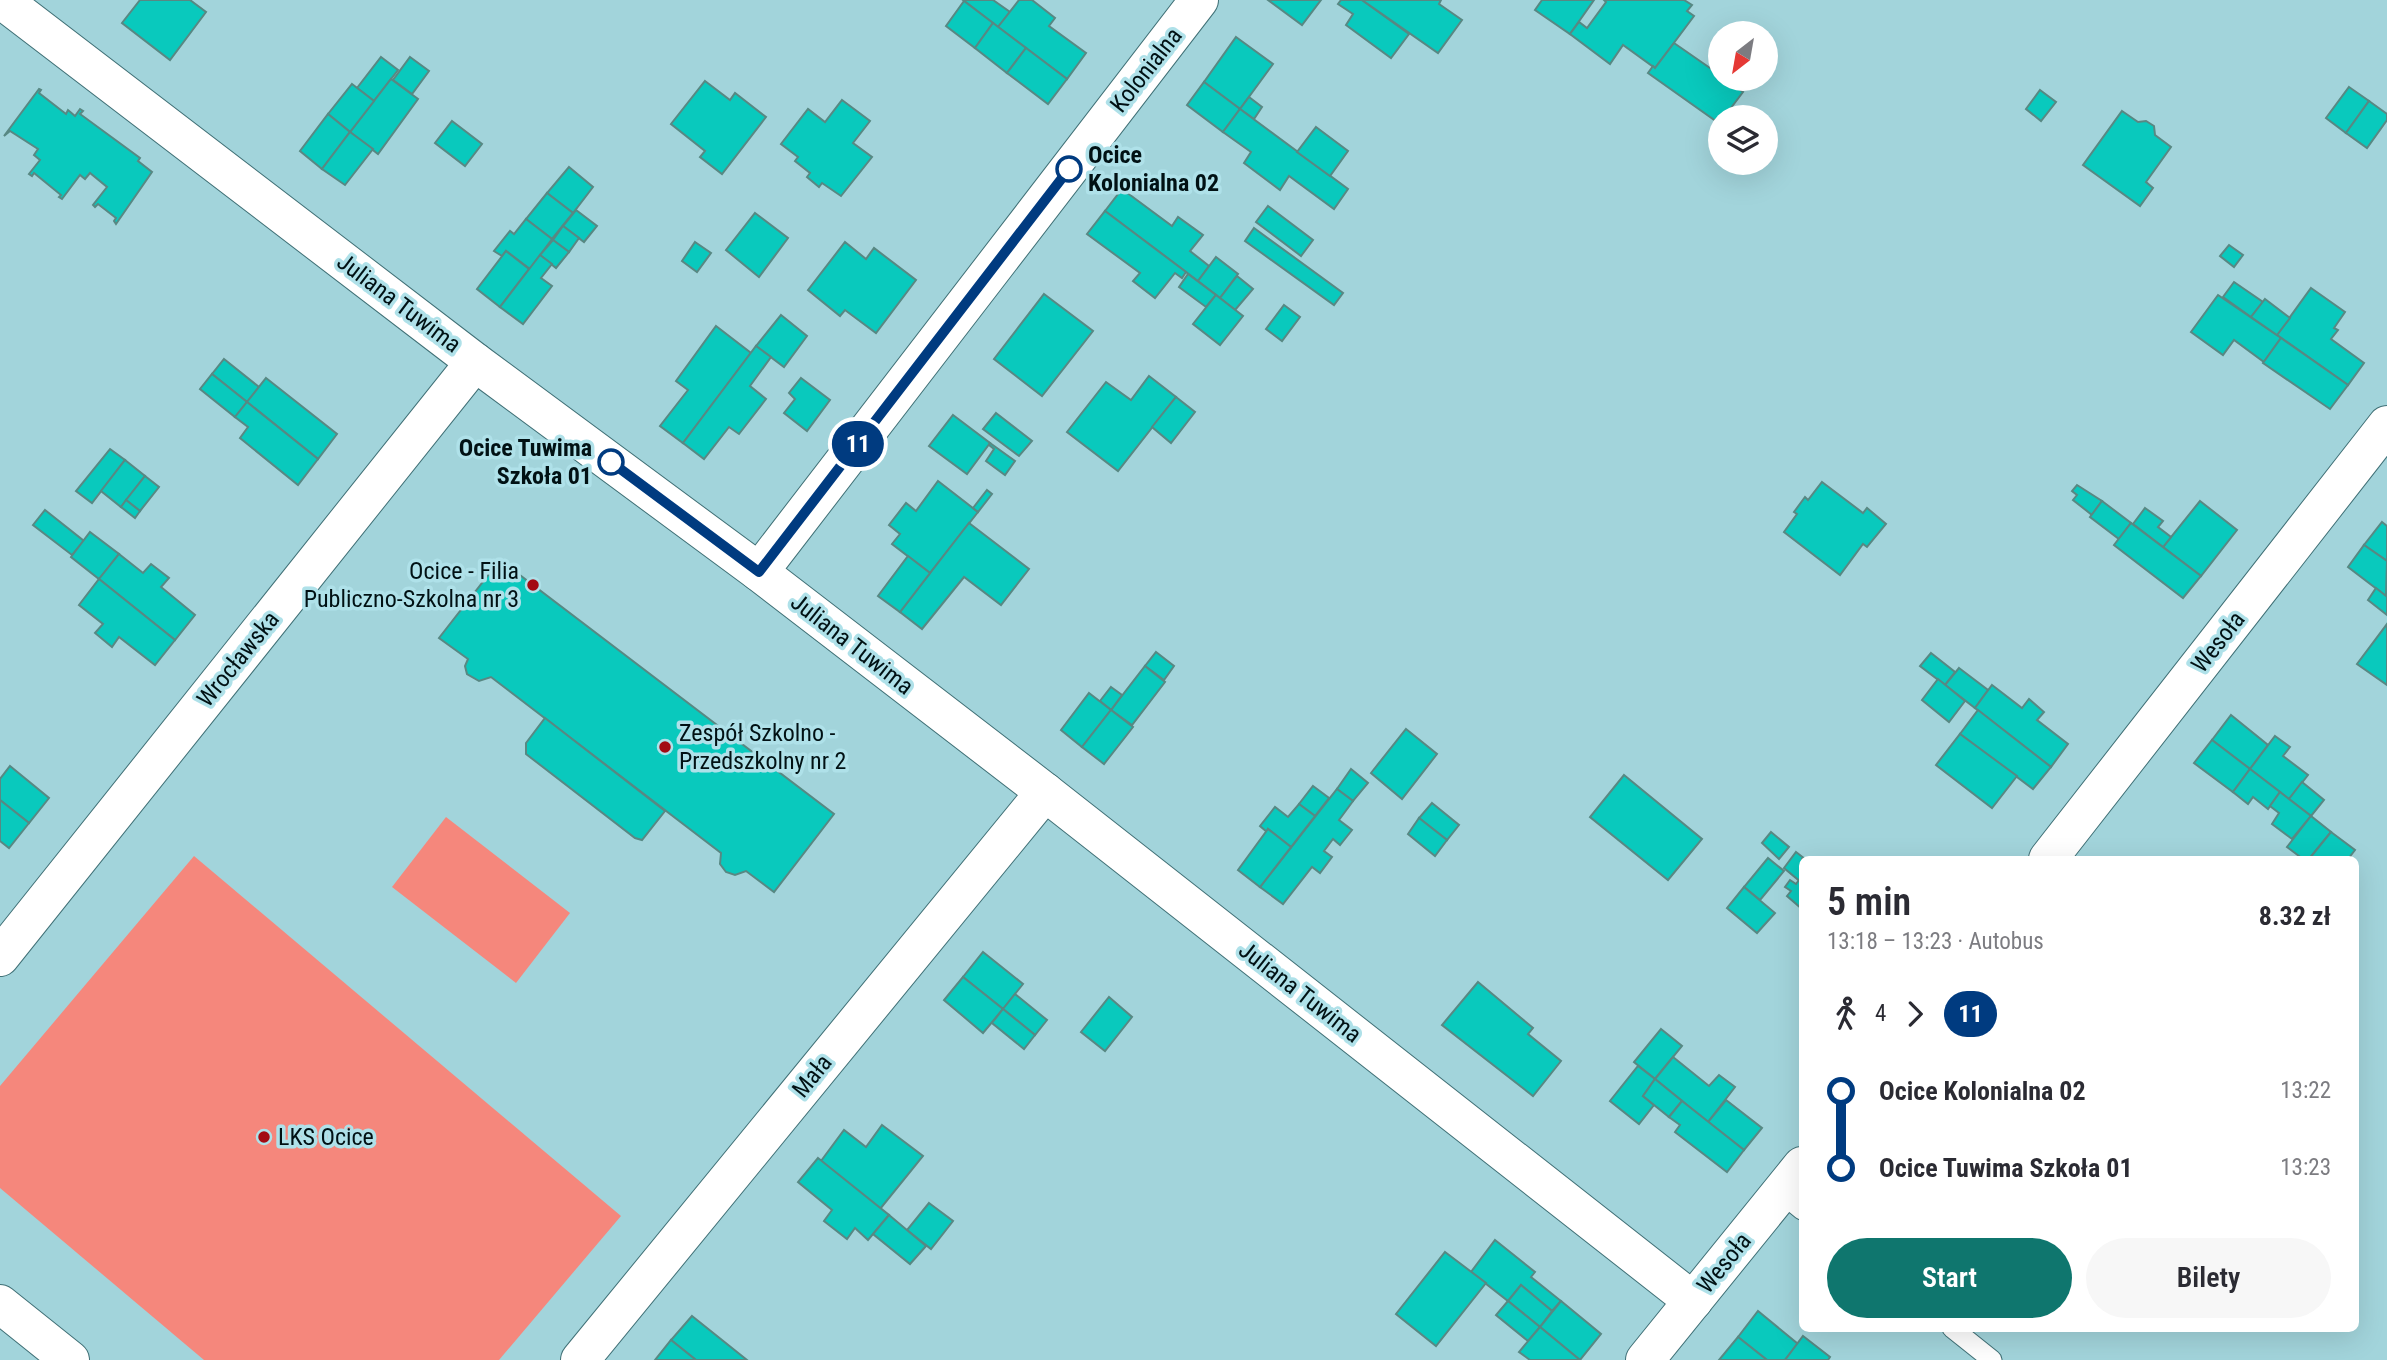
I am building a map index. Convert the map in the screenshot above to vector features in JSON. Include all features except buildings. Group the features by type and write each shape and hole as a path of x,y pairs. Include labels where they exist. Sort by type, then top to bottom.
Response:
{"street":[{"name":"Juliana Tuwima","path":"2,0 475,362 759,572 1045,792 1693,1301"},
{"name":"Kolonialna","path":"759,572 1199,0"},
{"name":"Wrocławska","path":"0,957 475,362"},
{"name":"Wesoła","path":"2050,856 2387,425"},
{"name":"Mała","path":"580,1360 1045,792"},
{"name":"Wesoła","path":"1645,1360 1693,1301 1795,1190"},
{"path":"0,1304 69,1360"}],"lane":[{"path":"1957,1332 1993,1360"}],"shaded area":[{"path":"446,817 570,913 516,983 392,887"},
{"name":"LKS Ocice","path":"194,856 621,1216 499,1360 204,1360 0,1188 0,1086"}],"bus line":[{"name":"11","path":"611,462 759,572 1069,169"}],"place":[{"name":"Ocice Kolonialna 02","path":"1069,169"},
{"name":"Ocice Tuwima Szkoła 01","path":"611,462"},
{"name":"Ocice - Filia Publiczno-Szkolna nr 3","path":"533,585"},
{"name":"Zespół Szkolno - Przedszkolny nr 2","path":"665,747"},
{"name":"LKS Ocice","path":"264,1137"}]}
